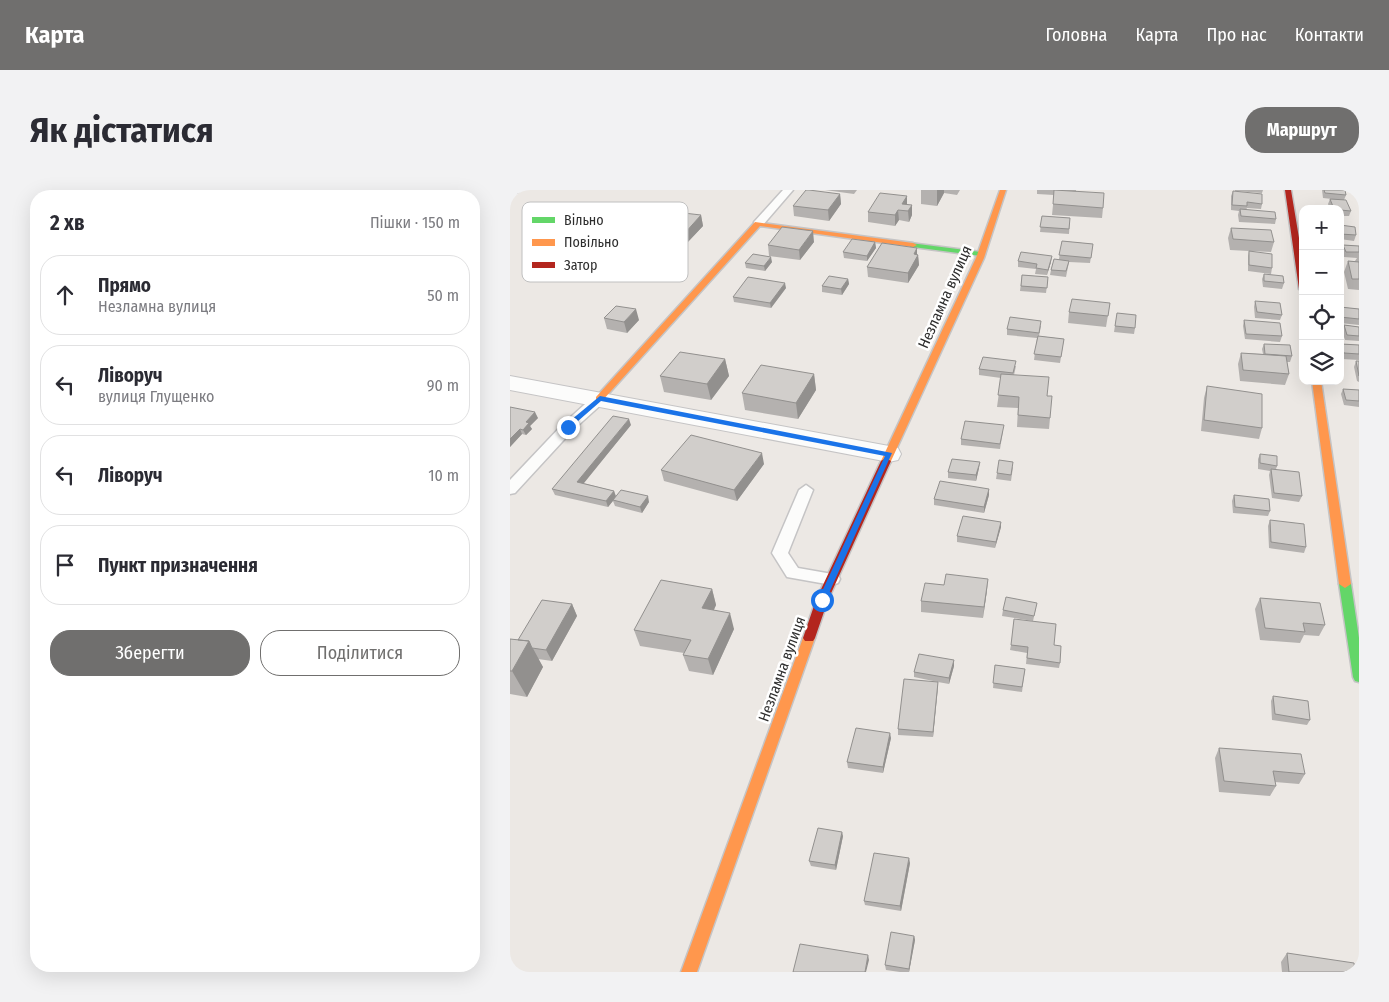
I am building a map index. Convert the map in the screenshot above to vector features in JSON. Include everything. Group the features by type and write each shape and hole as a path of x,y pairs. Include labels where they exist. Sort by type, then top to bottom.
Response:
{"street":[{"name":"Незламна вулиця","path":"689,972 822,600 981,254 1003,190"},
{"path":"1288,190 1299,263"},
{"path":"600,398 758,224 981,254"},
{"path":"510,383 600,398 889,454"},
{"path":"1317,385 1359,677"}],"lane":[{"path":"758,224 788,190"},
{"path":"510,489 568,427 600,398"},
{"path":"806,490 780,553 793,573 832,579"}],"building":[{"path":"806,190 840,194 828,210 793,206"},
{"path":"1054,190 1104,193 1103,208 1053,204"},
{"path":"1324,190 1345,190 1346,195 1325,193"},
{"path":"1233,191 1262,194 1262,204 1247,202 1247,206 1232,205"},
{"path":"880,193 907,196 902,204 912,205 908,211 898,210 895,215 868,212"},
{"path":"1330,199 1346,200 1351,211 1344,210 1344,205 1332,205"},
{"path":"1240,209 1275,212 1276,219 1241,216"},
{"path":"688,214 701,215 688,230"},
{"path":"1042,216 1070,218 1069,229 1040,227"},
{"path":"1344,226 1355,227 1356,235 1344,234"},
{"path":"782,227 813,231 799,250 768,245"},
{"path":"1231,228 1271,230 1274,242 1233,239"},
{"path":"852,239 875,242 867,256 843,252"},
{"path":"1062,241 1093,244 1091,258 1059,255"},
{"path":"882,243 917,248 914,254 918,255 908,273 867,267"},
{"path":"1344,245 1359,246 1359,252 1346,252"},
{"path":"1249,251 1272,254 1272,268 1249,265"},
{"path":"1021,252 1052,256 1048,270 1036,268 1037,264 1018,261"},
{"path":"753,254 771,257 764,266 745,263"},
{"path":"1054,259 1069,261 1066,271 1051,270"},
{"path":"1348,261 1359,262 1359,279 1352,279"},
{"path":"1264,274 1283,276 1284,283 1264,281"},
{"path":"1022,275 1048,277 1047,288 1021,286"},
{"path":"829,276 848,279 841,289 822,286"},
{"path":"748,277 785,283 770,303 733,297"},
{"path":"1072,299 1110,303 1108,316 1069,312"},
{"path":"1255,301 1280,303 1282,315 1257,312"},
{"path":"616,306 636,309 624,322 604,318"},
{"path":"1344,307 1359,309 1359,319 1344,317"},
{"path":"1117,313 1136,315 1135,328 1115,326"},
{"path":"1010,317 1041,321 1039,333 1007,329"},
{"path":"1244,320 1280,323 1282,336 1246,334"},
{"path":"1344,325 1359,327 1359,336 1347,335"},
{"path":"1038,336 1064,339 1061,357 1034,354"},
{"path":"1264,344 1290,345 1292,356 1265,354"},
{"path":"1344,344 1359,345 1359,354 1344,353"},
{"path":"680,352 725,359 707,384 660,376"},
{"path":"1241,353 1286,356 1289,374 1243,370"},
{"path":"983,357 1016,361 1013,373 979,369"},
{"path":"1356,361 1359,361 1359,376"},
{"path":"761,365 814,374 796,403 742,393"},
{"path":"1001,374 1049,377 1047,396 1052,396 1050,418 1018,415 1019,397 998,395"},
{"path":"1207,386 1262,394 1262,428 1204,420"},
{"path":"1343,389 1359,390 1359,401 1346,400"},
{"path":"510,407 535,412 526,422 529,423 523,430 520,429 510,439"},
{"path":"613,416 629,419 577,482 614,491 606,501 552,489"},
{"path":"965,421 1004,425 1000,444 961,439"},
{"path":"691,435 762,453 734,490 661,470"},
{"path":"1260,454 1277,456 1277,466 1260,463"},
{"path":"952,459 980,462 976,475 948,472"},
{"path":"999,460 1013,462 1011,475 997,473"},
{"path":"1271,469 1299,472 1302,496 1274,493"},
{"path":"940,481 989,489 984,507 934,499"},
{"path":"621,490 648,496 640,507 613,500"},
{"path":"1234,495 1269,499 1270,511 1235,507"},
{"path":"963,516 1001,522 996,542 957,536"},
{"path":"1270,520 1304,524 1306,547 1271,542"},
{"path":"946,574 988,579 984,607 921,601 925,583 944,585"},
{"path":"661,580 712,589 702,608 730,613 708,659 683,655 691,640 634,630"},
{"path":"1006,597 1037,603 1034,616 1003,610"},
{"path":"1260,598 1320,603 1325,625 1303,623 1305,632 1265,628"},
{"path":"542,600 572,604 546,650 532,648 529,641 518,640"},
{"path":"1014,619 1056,624 1054,645 1061,646 1060,663 1027,658 1028,647 1011,645"},
{"path":"510,639 529,641 512,671 510,671"},
{"path":"919,654 954,660 949,678 914,672"},
{"path":"995,665 1025,669 1022,687 993,683"},
{"path":"904,679 938,682 933,732 898,729"},
{"path":"1273,696 1308,701 1310,720 1275,714"},
{"path":"856,728 890,733 883,767 847,762"},
{"path":"1219,748 1301,754 1305,774 1273,771 1276,786 1224,781"},
{"path":"818,828 842,832 835,865 809,861"},
{"path":"874,853 909,858 900,906 864,901"},
{"path":"891,932 914,936 909,969 885,965"},
{"path":"800,944 868,955 865,972 793,972"},
{"path":"1287,953 1354,963 1355,972 1289,972"}],"traffic: fast":[{"path":"913,245 981,254"},
{"path":"1345,584 1359,677"}],"traffic: slow":[{"path":"886,461 980,258 1003,190"},
{"path":"599,399 758,224 913,245"},
{"path":"1317,385 1345,584"},
{"path":"689,972 809,638"}],"traffic: jam":[{"path":"1288,190 1299,263"},
{"path":"809,638 822,600 886,461"}],"route":[{"path":"568,427 600,398 889,454 822,600"}]}
